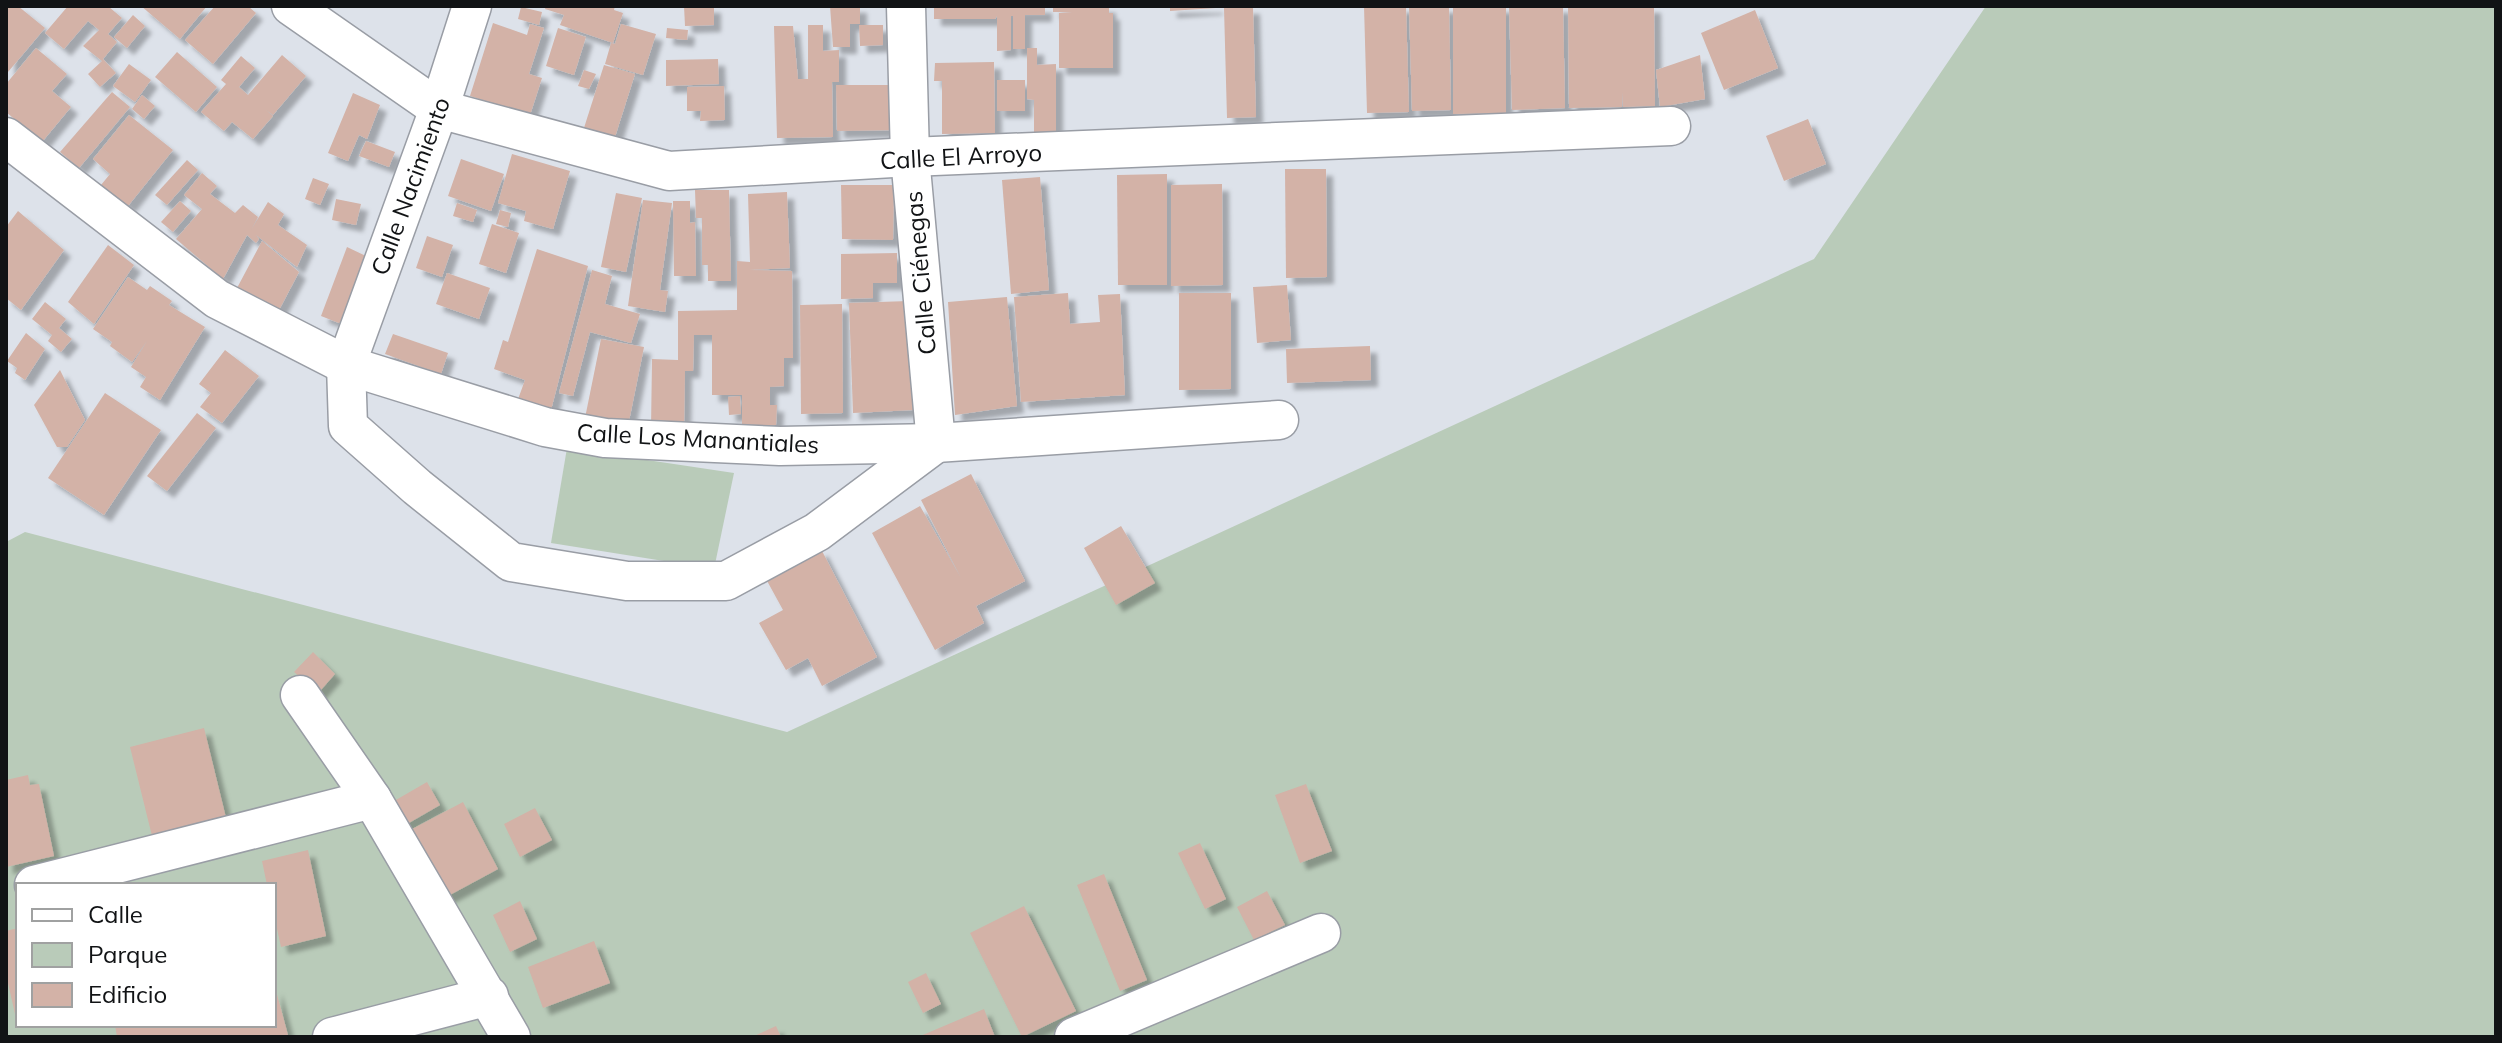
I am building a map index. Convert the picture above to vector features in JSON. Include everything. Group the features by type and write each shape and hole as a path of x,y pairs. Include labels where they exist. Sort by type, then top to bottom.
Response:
{"street":[{"name":"Calle El Arroyo","path":"291,6 439,109 669,171 910,157 1671,126"},
{"name":"Calle Nacimiento","path":"346,365 439,109 472,6"},
{"name":"Calle Ciénegas","path":"906,6 910,157 936,443"},
{"name":"Calle Los Manantiales","path":"6,137 217,299 346,365 545,427 605,438 780,446 936,443 1279,420"},
{"path":"346,365 348,426 417,487 511,562 627,581 726,581 817,532 936,443"},
{"path":"300,695 372,799 511,1037"},
{"path":"42,883 372,799"},
{"path":"1074,1037 1321,933"},
{"path":"332,1037 489,996"}],"green space":[{"path":"1986,6 2496,6 2496,1037 6,1037 6,542 25,532 787,732 1814,259"},
{"path":"567,448 734,473 714,569 551,543"}],"building":[{"path":"6,6 18,6 45,28 8,72"},
{"path":"68,6 108,6 122,18 108,34 117,42 103,59 116,73 100,87 88,74 102,61 83,46 99,30 88,21 64,49 45,33"},
{"path":"141,6 207,6 180,39"},
{"path":"215,6 248,6 256,13 213,64 185,40"},
{"path":"546,6 615,6 614,10 623,13 613,43 560,25 564,15 545,9"},
{"path":"684,6 714,6 714,25 685,26"},
{"path":"830,6 860,6 860,24 850,24 850,47 833,47"},
{"path":"934,6 1045,6 1045,15 1025,15 1025,49 1013,49 1011,16 1011,50 997,51 997,16 995,19 934,19"},
{"path":"1053,6 1109,6 1109,13 1113,13 1113,68 1059,68 1059,13 1072,12 1053,12"},
{"path":"1170,6 1216,6 1216,8 1170,11"},
{"path":"1364,6 1406,6 1409,112 1367,113"},
{"path":"1409,6 1449,6 1451,110 1412,111"},
{"path":"1453,6 1506,6 1506,113 1453,114"},
{"path":"1509,6 1563,6 1565,108 1512,110"},
{"path":"1568,6 1654,6 1655,106 1623,107 1622,92 1622,107 1569,108"},
{"path":"521,7 542,12 539,25 518,19"},
{"path":"1253,7 1256,117 1227,118 1224,8"},
{"path":"1755,10 1778,68 1724,90 1701,33"},
{"path":"133,15 145,26 127,48 114,37"},
{"path":"493,23 527,35 530,24 544,28 529,74 542,78 530,115 470,96"},
{"path":"621,24 656,34 643,75 605,64"},
{"path":"808,25 823,25 823,51 839,50 839,82 832,82 833,137 777,138 774,26 793,26 798,79 808,79"},
{"path":"859,25 883,25 883,45 860,46"},
{"path":"558,28 586,37 574,75 546,66"},
{"path":"667,28 688,30 687,40 666,38"},
{"path":"36,48 67,74 52,91 71,107 42,142 6,112 6,84"},
{"path":"1027,48 1037,48 1037,65 1056,64 1056,135 1034,134 1034,100 1027,99"},
{"path":"177,52 217,87 196,112 155,77"},
{"path":"282,55 306,76 273,115 266,110 273,116 253,139 232,122 224,131 201,112 226,84 221,80 241,56 255,68 239,87 248,95"},
{"path":"1700,55 1705,99 1660,107 1656,70"},
{"path":"718,59 719,84 666,86 666,60"},
{"path":"994,62 995,133 942,134 942,81 934,81 935,63"},
{"path":"129,64 151,80 135,102 113,86"},
{"path":"604,65 635,74 614,140 583,131"},
{"path":"584,70 596,74 589,89 578,86"},
{"path":"997,80 1025,80 1025,111 997,111"},
{"path":"836,85 900,85 901,130 837,131"},
{"path":"724,86 725,120 700,121 701,111 687,111 687,87"},
{"path":"112,92 130,107 79,168 60,152"},
{"path":"353,93 380,105 367,139 359,135 348,161 328,153"},
{"path":"142,95 155,106 144,119 132,109"},
{"path":"129,115 173,150 128,206 101,185 110,174 93,159"},
{"path":"1808,119 1826,164 1784,181 1766,136"},
{"path":"366,141 395,152 389,167 359,156"},
{"path":"512,154 570,171 553,229 524,221 526,211 498,203"},
{"path":"461,159 504,174 491,211 448,196"},
{"path":"187,160 198,170 167,205 155,195"},
{"path":"1285,169 1326,169 1327,277 1286,278"},
{"path":"202,173 217,186 210,194 235,213 243,205 258,217 251,230 268,202 284,214 278,225 307,245 297,267 256,235 259,239 256,243 247,235 223,279 176,239 202,209 184,195"},
{"path":"1167,174 1167,285 1118,285 1117,175"},
{"path":"1040,177 1049,290 1011,294 1002,180"},
{"path":"313,178 329,184 320,205 305,199"},
{"path":"1222,184 1223,285 1171,286 1171,185"},
{"path":"841,185 894,185 893,240 842,239"},
{"path":"695,190 729,190 731,281 708,281 708,265 702,265 702,218 696,218"},
{"path":"787,192 790,268 749,270 792,271 793,358 784,358 784,386 770,387 770,405 777,405 776,425 742,426 742,395 712,395 712,335 694,335 693,371 685,371 684,430 651,429 652,359 678,360 678,311 737,310 737,261 750,262 748,194"},
{"path":"616,193 642,198 626,272 601,267"},
{"path":"336,199 361,204 356,225 332,220"},
{"path":"643,200 672,203 660,290 668,291 665,312 628,306"},
{"path":"180,201 191,211 173,232 161,222"},
{"path":"673,201 690,201 690,223 695,222 696,276 674,276"},
{"path":"457,203 477,210 473,222 453,216"},
{"path":"500,210 511,213 508,227 496,224"},
{"path":"18,211 64,250 21,310 6,298 6,227"},
{"path":"492,224 519,233 506,273 479,264"},
{"path":"427,236 453,245 442,277 416,268"},
{"path":"262,241 299,272 279,310 237,288"},
{"path":"108,245 134,265 94,324 68,302"},
{"path":"347,247 368,257 344,325 321,316"},
{"path":"537,249 588,266 550,414 517,402 525,380 494,369 503,340 508,342"},
{"path":"897,253 897,283 873,283 873,298 841,299 841,254"},
{"path":"592,270 612,276 605,304 640,314 631,343 590,332 573,396 559,393"},
{"path":"447,273 490,288 479,319 436,304"},
{"path":"128,277 147,290 150,286 172,301 169,305 205,327 160,400 140,387 146,377 131,367 147,341 132,362 93,329"},
{"path":"1287,285 1291,340 1257,343 1253,287"},
{"path":"1068,293 1070,324 1100,322 1098,295 1120,294 1125,395 1021,402 1014,297"},
{"path":"1179,293 1231,293 1231,389 1179,390"},
{"path":"1007,297 1017,406 955,415 948,302"},
{"path":"909,301 913,410 853,413 849,303"},
{"path":"45,302 66,319 59,328 72,339 61,352 48,341 52,335 32,319"},
{"path":"842,304 843,413 801,414 800,305"},
{"path":"26,333 45,349 25,380 15,373 17,368 7,361"},
{"path":"393,334 448,353 441,374 385,354"},
{"path":"601,339 644,347 628,426 585,418"},
{"path":"1370,346 1371,380 1287,383 1286,349"},
{"path":"225,350 259,376 222,423 200,407 211,393 199,384"},
{"path":"60,370 85,420 67,447 57,447 34,405"},
{"path":"105,393 161,430 104,515 48,478"},
{"path":"740,396 741,414 729,415 728,397"},
{"path":"197,413 216,428 167,491 147,476"},
{"path":"971,474 1025,581 976,606 984,623 935,650 872,533 920,506 961,578 921,500"},
{"path":"1121,526 1155,583 1116,605 1084,548"},
{"path":"821,549 877,657 822,686 808,658 786,670 759,623 783,610 766,579"},
{"path":"313,652 335,674 313,699 294,672"},
{"path":"204,728 229,830 155,848 130,747"},
{"path":"28,775 30,785 39,784 54,856 6,867 6,780"},
{"path":"427,782 440,805 395,831 382,808"},
{"path":"1306,784 1332,851 1300,863 1275,795"},
{"path":"463,802 498,869 435,903 399,836"},
{"path":"535,808 552,840 520,857 504,824"},
{"path":"1200,843 1226,899 1205,909 1178,853"},
{"path":"308,850 326,936 281,947 276,924 276,883 267,883 262,861"},
{"path":"1104,874 1147,980 1120,991 1077,885"},
{"path":"1267,891 1285,925 1254,940 1237,907"},
{"path":"520,901 537,939 510,952 493,915"},
{"path":"1024,906 1076,1011 1022,1037 970,933"},
{"path":"16,928 15,1014 6,974 6,931"},
{"path":"594,941 610,983 543,1008 528,967"},
{"path":"926,973 941,1004 923,1013 908,982"},
{"path":"276,991 288,1035 280,1037 117,1037 115,1027 276,1027"},
{"path":"984,1009 995,1037 918,1037"},
{"path":"776,1026 781,1037 752,1037"}]}
